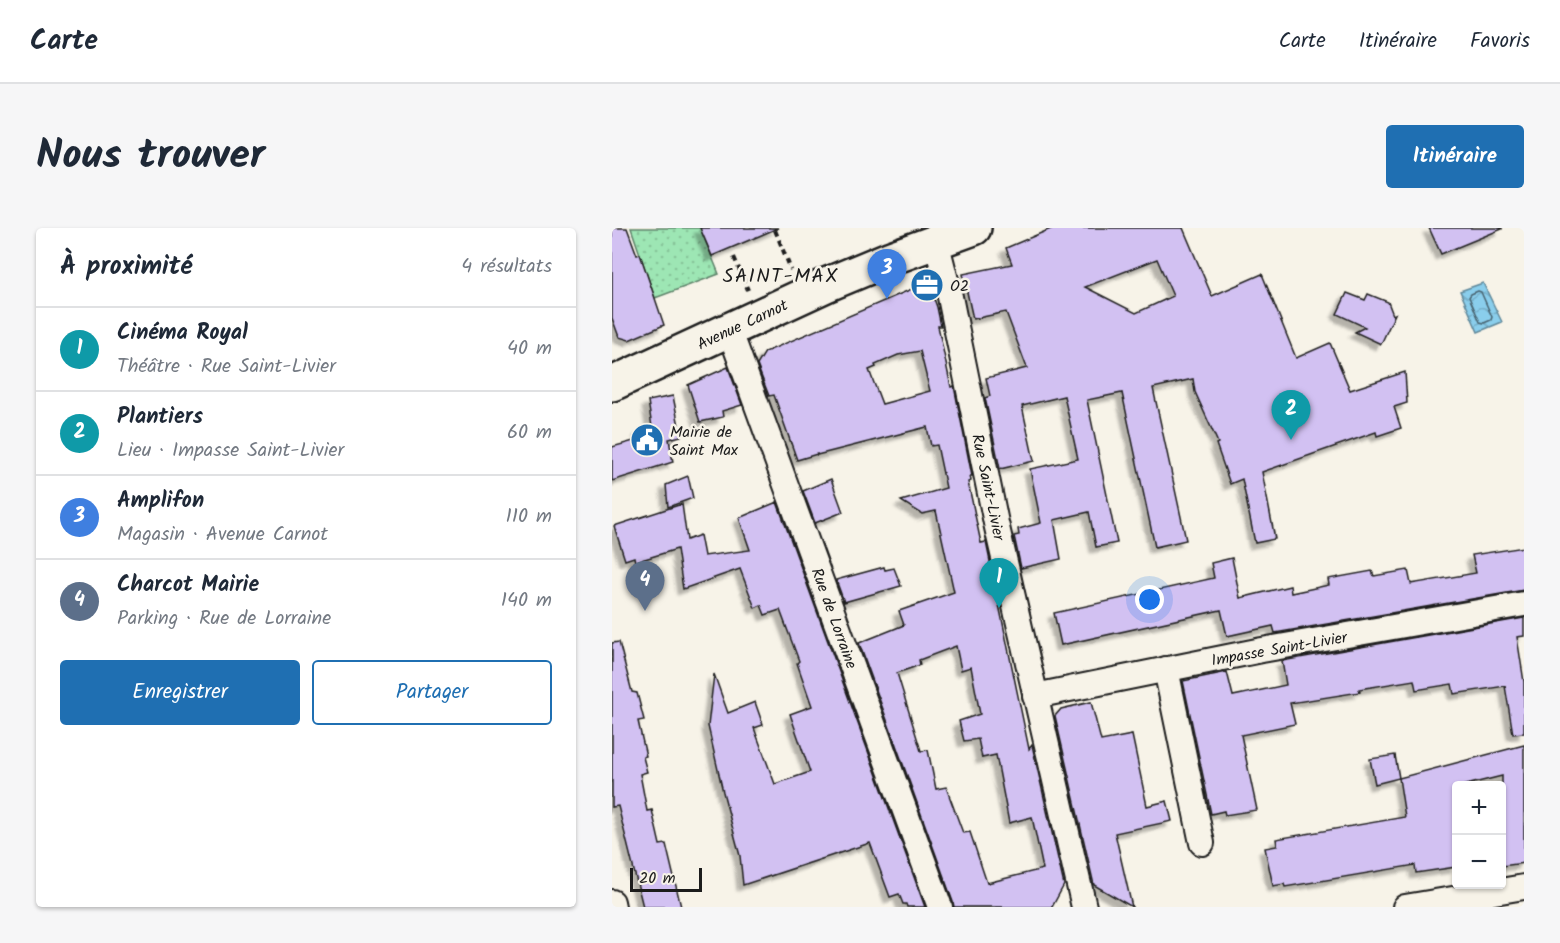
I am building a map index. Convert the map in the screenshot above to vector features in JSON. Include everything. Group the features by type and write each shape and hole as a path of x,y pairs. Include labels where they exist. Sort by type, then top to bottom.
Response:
{"street":[{"name":"Avenue Carnot","path":"612,384 835,282 974,228"},
{"name":"Rue Saint-Livier","path":"936,241 949,292 996,523 1084,907"},
{"name":"Rue de Lorraine","path":"729,329 940,907"},
{"name":"Impasse Saint-Livier","path":"1035,696 1166,669 1524,604"},
{"path":"1166,669 1202,843"},
{"path":"1405,907 1524,887"},
{"path":"612,902 613,907"}],"path":[{"path":"775,230 794,278"},
{"path":"734,257 748,291"}],"green space":[{"path":"631,228 700,228 719,274 655,298"}],"water":[{"path":"1483,283 1502,322 1478,332 1460,291"}],"building":[{"path":"612,228 627,228 637,255 640,254 664,325 629,340 619,337 612,318"},
{"path":"700,228 778,228 712,256"},
{"path":"1053,228 1183,228 1212,296 1262,274 1296,358 1330,343 1350,390 1405,372 1407,403 1394,407 1401,428 1377,436 1376,432 1262,472 1275,539 1255,543 1242,479 1230,484 1216,444 1218,443 1195,392 1193,379 1153,388 1186,540 1155,547 1122,393 1087,400 1117,543 1096,547 1089,512 1054,520 1061,559 1021,568 1014,536 1019,535 1018,529 1041,523 1030,469 1078,459 1064,396 1022,406 1034,461 1000,469 985,398 990,396 986,378 1027,368 1006,312 973,319 963,274 1012,264 1006,248","holes":["1157,259 1173,296 1136,313 1085,287"]},
{"path":"1429,228 1502,228 1502,229 1441,254"},
{"path":"928,282 937,307 941,326 938,326 951,387 954,386 972,476 970,476 971,481 968,482 981,543 986,542 1029,749 1032,745 1064,885 1052,907 954,907 859,643 904,625 899,611 954,592 936,511 922,514 901,501 946,488 937,445 931,446 927,427 797,460 774,395 769,396 757,365 765,352","holes":["920,351 930,391 882,404 869,370 898,355","956,646 961,670 971,667 980,714 959,721 964,741 978,739 982,758 996,755 1009,823 1032,817 1043,869 987,883 970,832 963,833 946,787 936,789 928,750 921,751 897,673 920,665 919,660"]},
{"path":"1347,293 1365,300 1368,294 1388,302 1393,315 1395,314 1381,344 1355,332 1365,327 1337,314"},
{"path":"728,367 742,405 722,411 723,417 700,422 688,385"},
{"path":"673,396 681,436 669,439 673,462 612,481 612,447 641,439 639,431 652,427 648,401"},
{"path":"688,476 693,498 668,507 666,485"},
{"path":"831,479 843,512 815,523 803,491"},
{"path":"777,502 925,907 907,907 903,904 899,894 890,897 870,843 743,885 740,856 708,726 714,674 728,713 755,702 763,725 754,728 775,784 810,772 790,714 812,706 797,663 799,661 780,610 765,615 761,605 755,608 740,569 683,589 677,549 635,562 634,557 625,560 614,526 682,504 687,540 700,535 704,556 750,550 739,518"},
{"path":"1524,547 1524,590 1275,633 1273,626 1227,636 1221,610 1061,645 1054,613 1214,578 1211,563 1232,558 1240,598 1290,586 1291,593 1329,585 1328,579 1372,571 1374,576 1408,570 1411,584 1476,573 1472,555"},
{"path":"884,567 885,570 894,568 901,586 844,602 836,580"},
{"path":"1524,618 1524,636 1517,637 1524,682 1524,733 1513,734 1505,686 1454,694 1452,684 1416,690 1414,680 1359,689 1360,692 1290,703 1295,724 1241,735 1257,810 1225,815 1224,811 1211,814 1183,681 1227,672 1233,696 1286,685 1282,661"},
{"path":"619,642 632,692 637,693 644,720 638,721 646,756 643,757 647,772 640,774 647,811 652,810 660,845 666,844 681,907 643,907 618,806 612,807 612,643"},
{"path":"1091,702 1101,741 1132,735 1147,806 1167,801 1172,821 1115,833 1132,907 1094,885 1055,716 1061,709"},
{"path":"1524,745 1524,863 1506,865 1506,781 1502,781 1502,776 1482,781 1452,781 1452,868 1416,873 1415,865 1285,887 1284,884 1273,886 1265,848 1277,846 1276,839 1405,817 1399,778"},
{"path":"1395,755 1399,778 1375,784 1370,759"}],"place":[{"name":"O2","path":"927,285"},
{"name":"Amplifon","path":"887,299"},
{"name":"Mairie de Saint Max","path":"647,440"},
{"name":"Plantiers","path":"1291,440"},
{"name":"Cinéma Royal","path":"999,608"},
{"name":"Charcot Mairie","path":"645,611"}],"district":[{"name":"SAINT-MAX","path":"781,275"}]}
